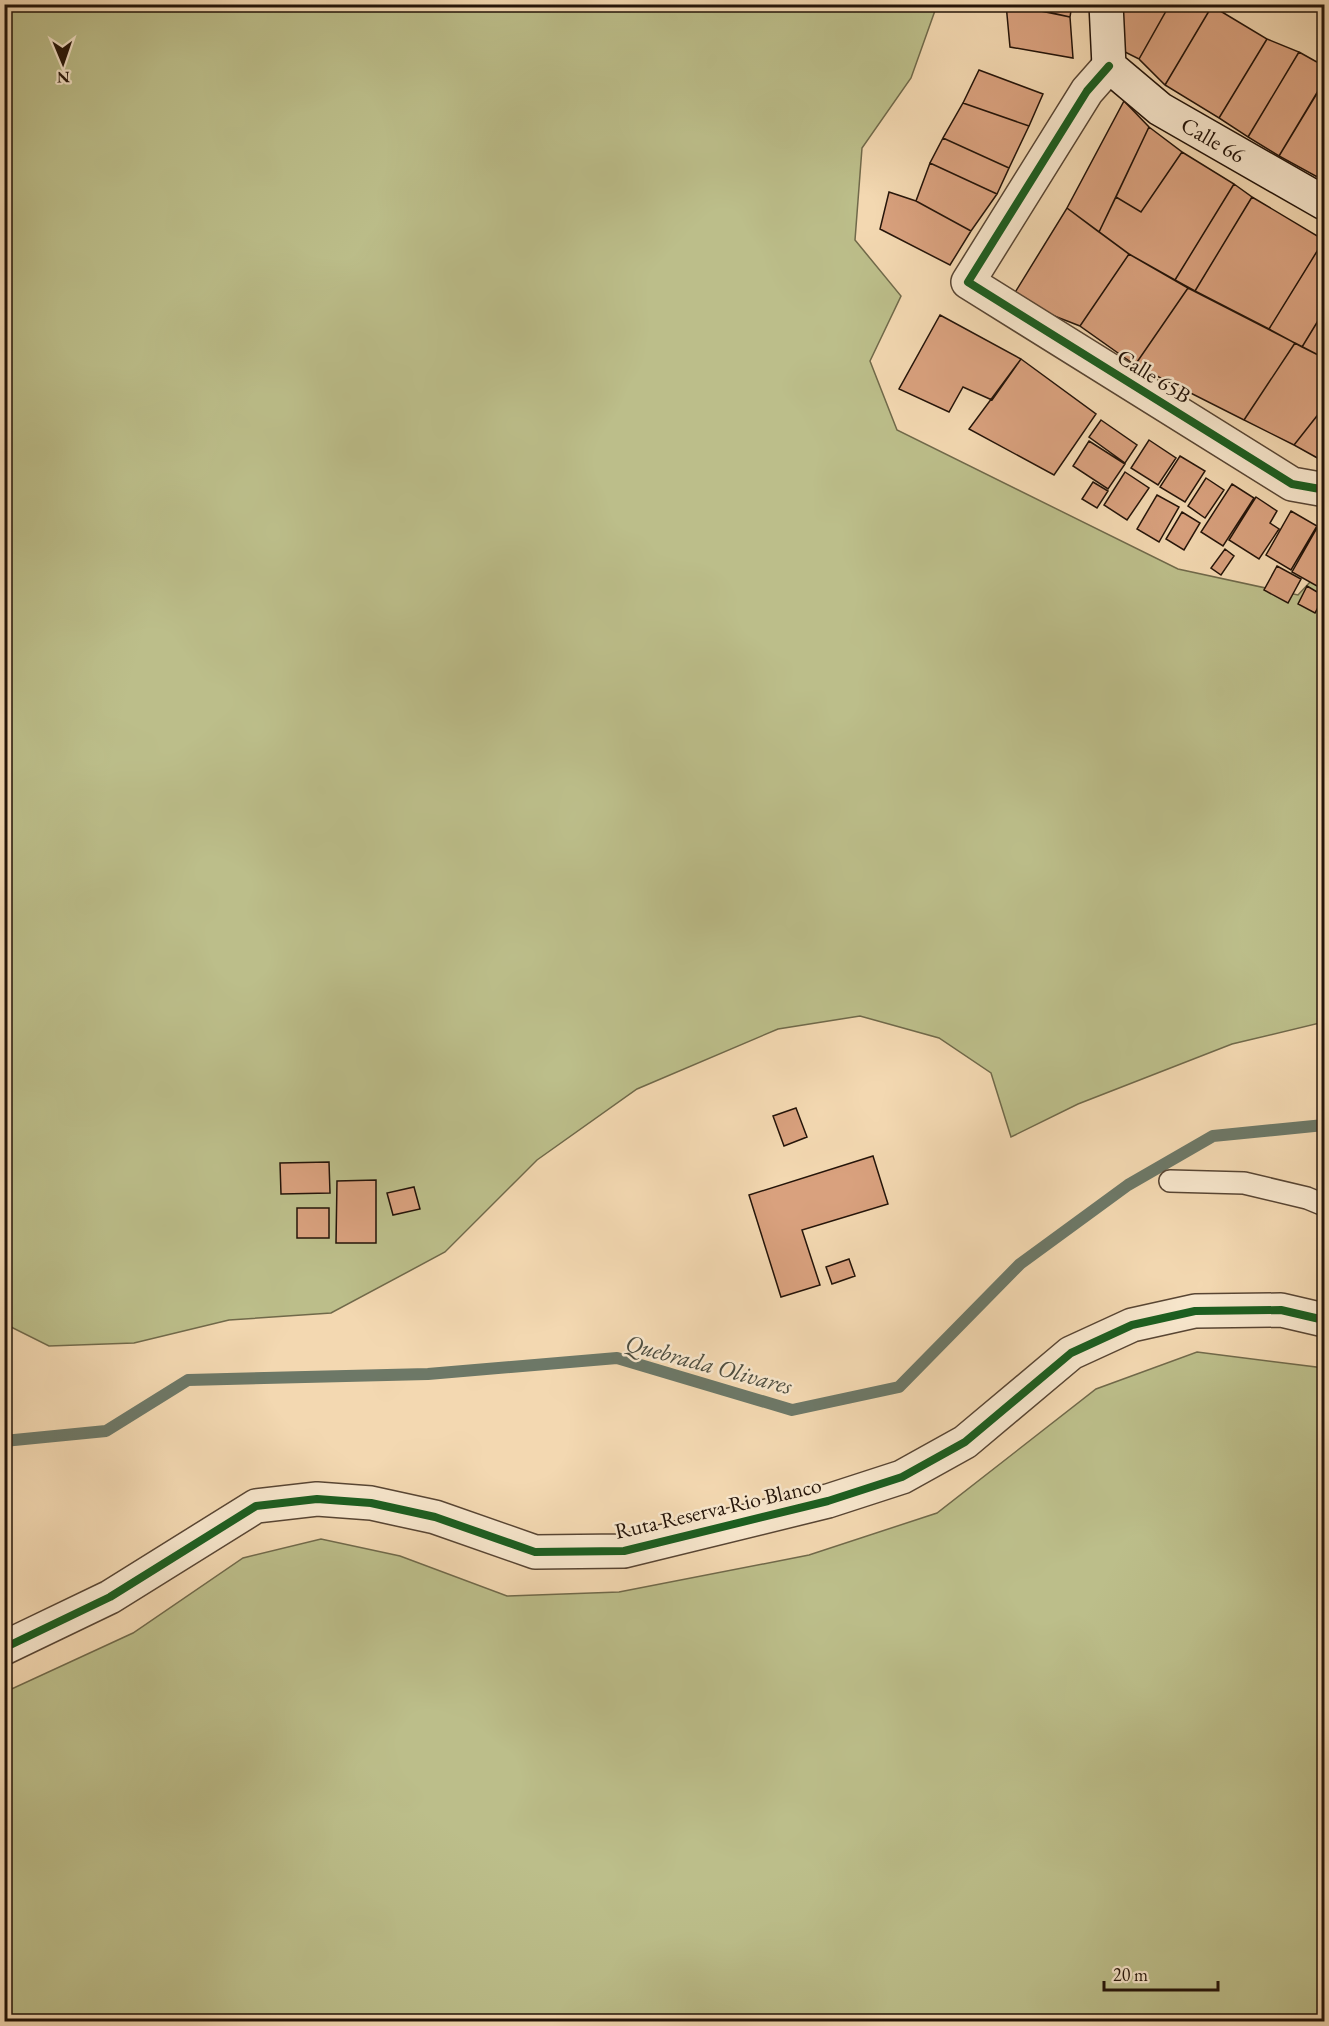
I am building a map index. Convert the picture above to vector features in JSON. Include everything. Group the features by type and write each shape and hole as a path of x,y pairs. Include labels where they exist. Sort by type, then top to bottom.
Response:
{"street":[{"path":"1106,4 1109,66"},
{"name":"Calle 66","path":"1109,66 1160,109 1324,203"},
{"name":"Calle 65B","path":"1109,66 1087,91 968,282 1292,483 1324,488"},
{"name":"Ruta Reserva Rio Blanco","path":"4,1648 110,1597 256,1506 317,1499 371,1503 435,1517 535,1552 624,1551 828,1501 903,1477 965,1442 1071,1353 1132,1324 1195,1311 1281,1310 1324,1320"}],"lane":[{"path":"1170,1180 1244,1183 1306,1198 1324,1205"}],"green space":[{"path":"4,5 937,5 911,78 862,148 855,240 901,296 870,361 897,430 1178,569 1298,595 1324,567 1324,1022 1232,1044 1078,1104 1011,1137 991,1073 939,1038 860,1016 778,1029 637,1089 537,1160 445,1252 331,1313 229,1320 134,1343 49,1346 5,1324"},
{"path":"1197,1352 1324,1368 1324,2021 5,2021 5,1692 133,1633 243,1558 321,1539 400,1556 507,1596 619,1592 809,1555 937,1513 1096,1389"}],"building":[{"path":"1006,4 1070,17 1073,58 1010,47"},
{"path":"1013,4 1072,4 1070,17"},
{"path":"1122,4 1170,4 1139,59 1119,49"},
{"path":"1170,4 1212,6 1165,85 1139,59"},
{"path":"1212,6 1267,39 1219,118 1165,85"},
{"path":"1267,39 1299,52 1248,137 1219,118"},
{"path":"1299,52 1324,66 1324,81 1279,156 1248,137"},
{"path":"979,70 1043,94 1029,126 963,103"},
{"path":"1319,90 1324,93 1324,173 1321,179 1279,156"},
{"path":"1124,101 1149,127 1099,232 1067,208"},
{"path":"963,103 1029,126 1009,168 943,138"},
{"path":"1149,127 1182,152 1141,212 1116,197"},
{"path":"943,138 1009,168 997,194 930,163"},
{"path":"1182,152 1234,184 1175,280 1129,254 1099,232 1116,197 1141,212"},
{"path":"930,163 997,194 971,231 916,201"},
{"path":"1234,184 1252,197 1195,291 1175,280"},
{"path":"889,192 916,201 971,231 950,265 880,229"},
{"path":"1252,197 1324,240 1269,329 1195,291"},
{"path":"1067,208 1129,254 1080,326 1011,299"},
{"path":"1324,240 1324,311 1302,347 1269,329"},
{"path":"1129,254 1188,288 1135,365 1080,326"},
{"path":"1188,288 1295,343 1244,420 1135,365"},
{"path":"1324,311 1324,358 1302,347"},
{"path":"940,315 1021,359 992,400 963,387 949,412 899,389"},
{"path":"1295,343 1324,358 1324,407 1294,445 1244,420"},
{"path":"1021,359 1096,414 1054,475 969,429"},
{"path":"1324,407 1324,458 1321,460 1294,445"},
{"path":"1101,420 1137,445 1125,463 1089,437"},
{"path":"1149,440 1176,458 1158,485 1131,468"},
{"path":"1089,441 1125,464 1108,489 1073,466"},
{"path":"1180,456 1205,471 1185,502 1160,487"},
{"path":"1125,472 1149,488 1127,520 1104,505"},
{"path":"1206,478 1224,490 1205,518 1188,506"},
{"path":"1093,482 1108,491 1097,508 1082,499"},
{"path":"1232,484 1254,498 1223,546 1201,532"},
{"path":"1157,495 1179,507 1159,542 1137,529"},
{"path":"1256,497 1277,511 1270,523 1279,529 1259,559 1229,540"},
{"path":"1291,511 1317,526 1291,570 1266,555"},
{"path":"1182,512 1200,523 1184,550 1166,539"},
{"path":"1317,528 1324,532 1324,590 1292,572"},
{"path":"1225,549 1234,556 1221,575 1211,568"},
{"path":"1277,566 1301,579 1288,603 1264,590"},
{"path":"1307,586 1324,596 1315,613 1298,604"},
{"path":"796,1108 807,1137 784,1146 773,1116"},
{"path":"873,1156 888,1204 802,1230 820,1285 781,1297 749,1195"},
{"path":"329,1162 330,1193 281,1194 280,1163"},
{"path":"376,1180 376,1243 336,1243 337,1181"},
{"path":"414,1187 420,1209 393,1215 387,1193"},
{"path":"297,1208 329,1208 329,1238 297,1238"},
{"path":"849,1259 855,1276 832,1284 826,1267"}],"waterway":[{"name":"Quebrada Olivares","path":"4,1441 106,1431 188,1380 428,1374 617,1358 792,1410 899,1387 1020,1264 1128,1185 1213,1136 1324,1125"}],"cycle path":[{"path":"1109,66 1087,91 968,282 1292,484 1324,488"},
{"path":"4,1648 110,1597 256,1506 317,1499 371,1503 435,1517 535,1552 624,1551 828,1501 902,1477 965,1442 1071,1353 1132,1325 1195,1311 1281,1310 1324,1320"}]}
